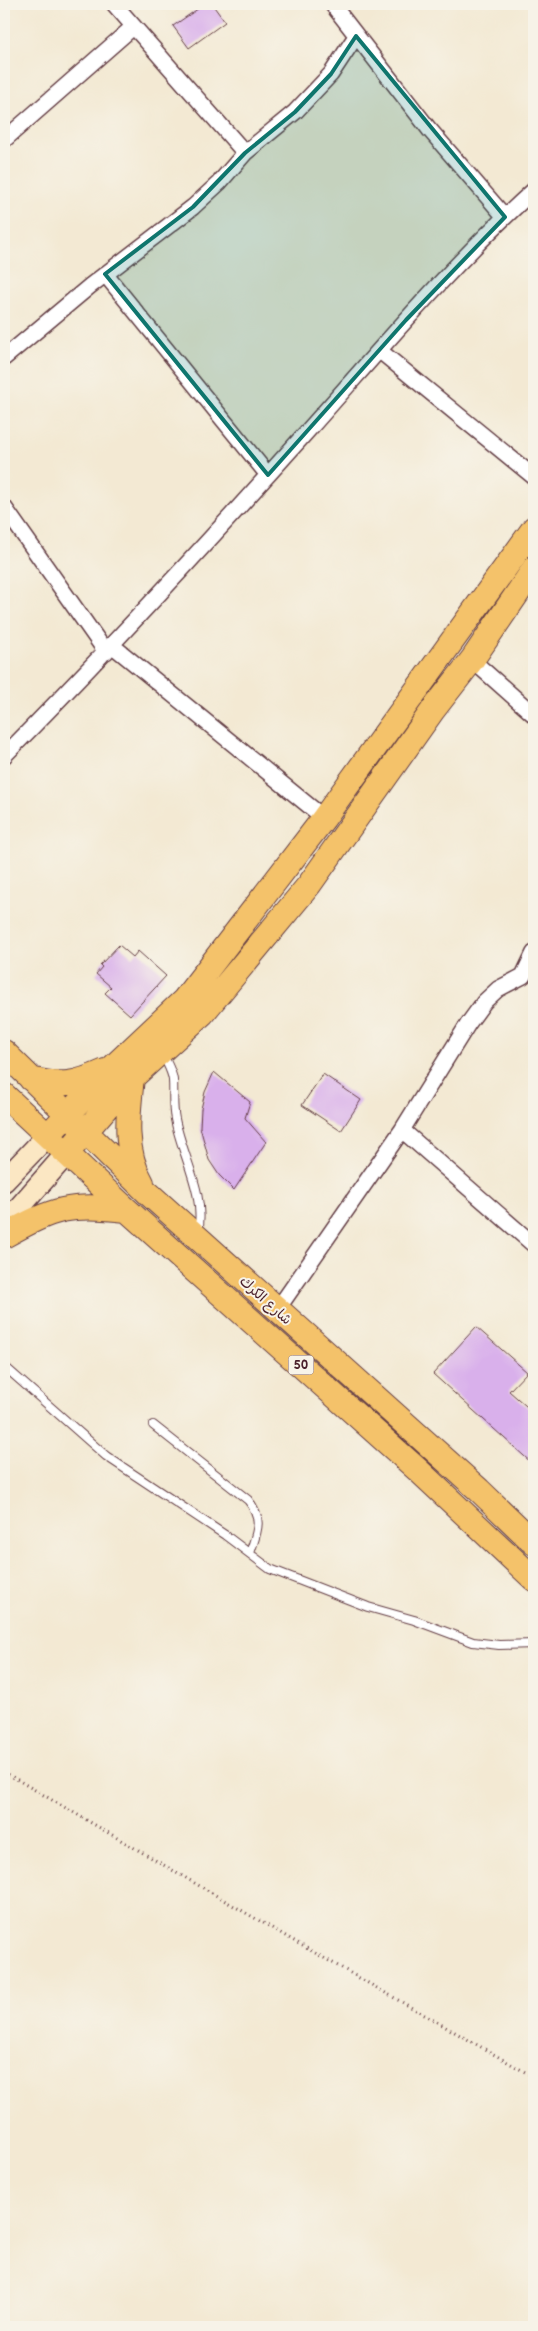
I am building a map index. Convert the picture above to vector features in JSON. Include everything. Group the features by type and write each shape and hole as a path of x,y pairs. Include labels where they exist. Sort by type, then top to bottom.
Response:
{"main road":[{"path":"4,1225 85,1132 123,1073 184,1000 324,818 534,528"},
{"path":"4,1181 68,1114 123,1073 161,1050 202,1014 310,885 433,710 472,660 534,569"},
{"name":"شارع الكرك","path":"4,1052 148,1193 531,1540"},
{"path":"31,1078 49,1083 75,1083 123,1073"},
{"path":"123,1073 131,1158 148,1193"},
{"name":"شارع الكرك","path":"4,1095 127,1210 412,1464 534,1578"},
{"path":"4,1236 38,1217 78,1206 127,1210"},
{"path":"510,1557 531,1540"}],"street":[{"path":"114,4 245,153"},
{"path":"332,4 429,129 505,217"},
{"path":"4,140 132,26"},
{"path":"4,358 105,274 193,207 219,183 245,153 295,112 331,74 356,36"},
{"path":"4,756 109,649 406,320 505,217 534,190"},
{"path":"105,274 268,475"},
{"path":"380,351 534,477"},
{"path":"4,507 109,649 324,818"},
{"path":"472,660 534,715"},
{"path":"277,1310 402,1130 468,1024 484,1002 498,989 529,980 534,953"},
{"path":"402,1130 534,1245"}],"lane":[{"path":"161,1050 173,1078 174,1116 201,1211 197,1236"},
{"path":"4,1366 106,1456 250,1553 270,1569 368,1606 414,1620 474,1642 499,1645 534,1644"},
{"path":"153,1425 248,1500 258,1518 257,1531 250,1553"}],"path":[{"path":"4,1772 301,1945 534,2077"}],"highlighted area":[{"path":"356,36 505,217 406,320 268,475 105,274 193,207 245,153 295,112 331,74"}],"building":[{"path":"205,4 212,4 225,22 189,48 173,26"},
{"path":"119,945 133,957 138,951 166,976 130,1015 105,993 111,987 96,974 102,967 100,965"},
{"path":"214,1072 250,1102 245,1118 266,1142 234,1190 219,1175 209,1160 200,1127 201,1109 205,1092"},
{"path":"323,1074 361,1100 341,1131 302,1105"},
{"path":"476,1327 527,1372 509,1391 534,1413 534,1465 433,1374"}]}
